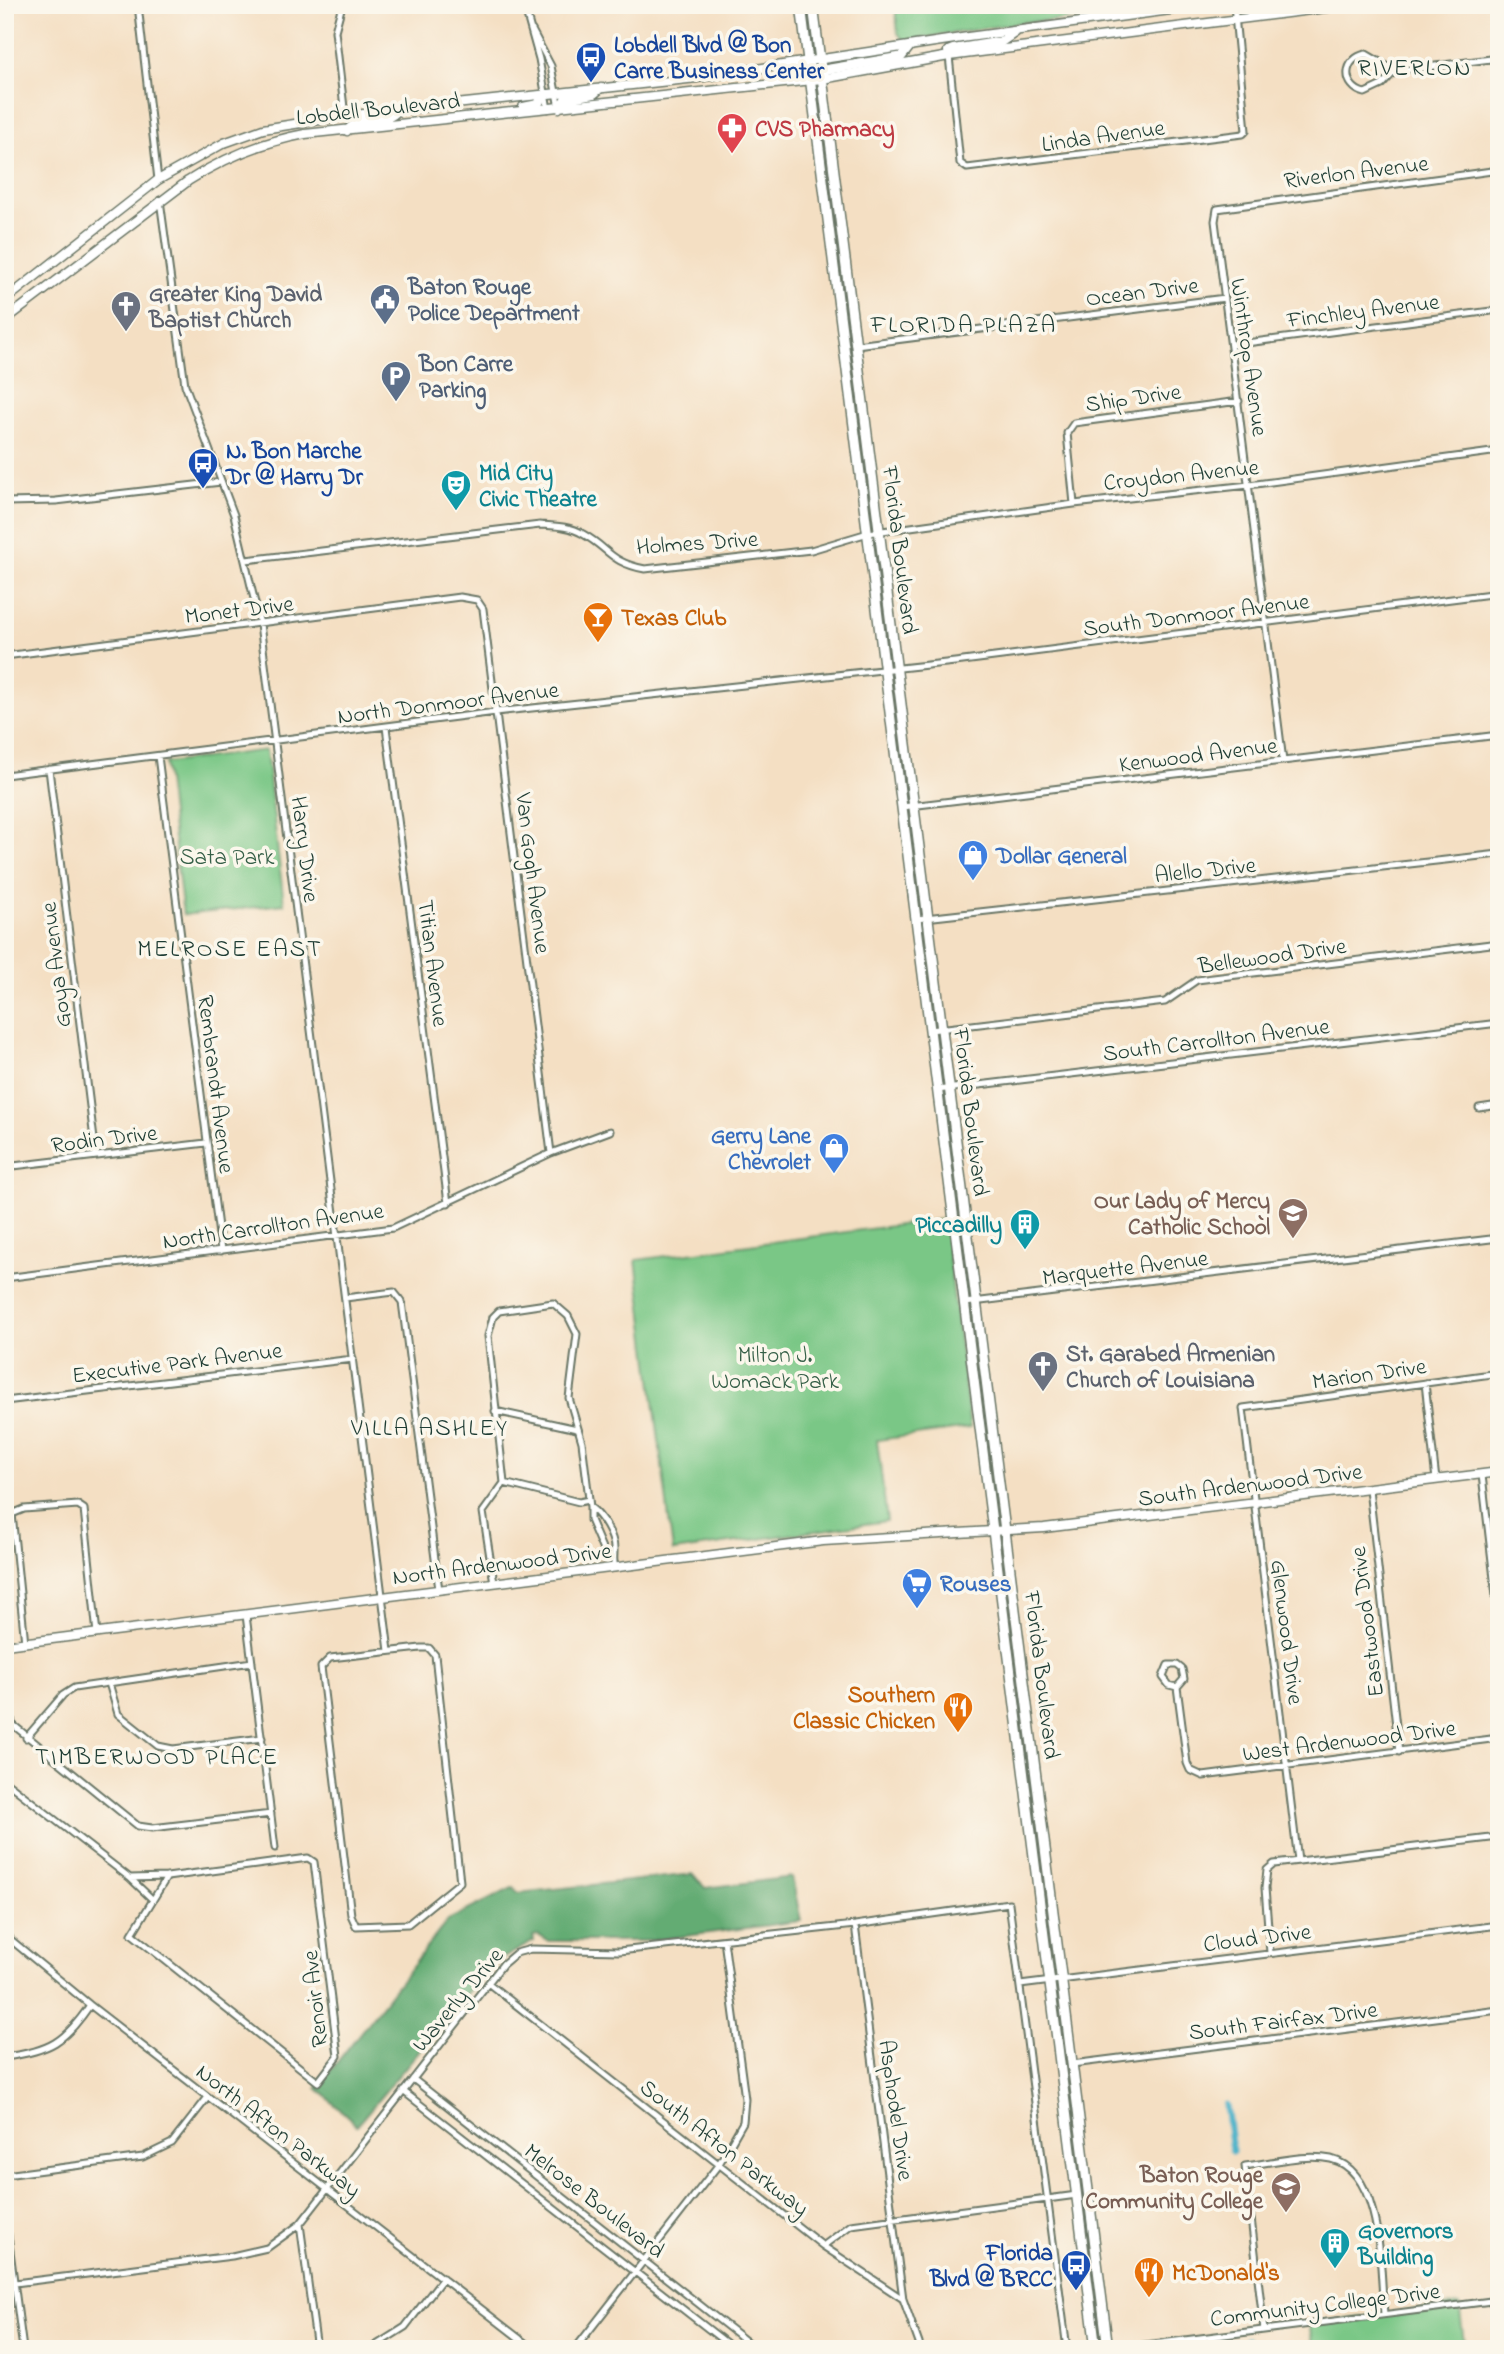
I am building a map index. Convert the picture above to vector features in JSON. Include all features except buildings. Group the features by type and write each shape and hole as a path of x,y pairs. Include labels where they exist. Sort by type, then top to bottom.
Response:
{"main road":[{"name":"Florida Boulevard","path":"801,5 1096,2349"},
{"name":"Florida Boulevard","path":"813,5 1108,2349"},
{"path":"821,70 901,57 909,47 1208,5"},
{"path":"810,71 1350,5"},
{"path":"949,56 948,51 953,49 1003,41 1018,30"},
{"name":"Lobdell Boulevard","path":"5,300 158,180 190,159 250,134 345,116 545,93 810,71"},
{"name":"Lobdell Boulevard","path":"5,320 160,200 203,171 252,147 305,134 559,108 810,71"},
{"path":"559,108 565,99 594,94 601,88"},
{"path":"498,114 505,109 538,104 545,93"},
{"path":"347,131 355,123 385,119 398,110"},
{"path":"345,116 347,131"},
{"path":"158,180 160,200"},
{"path":"833,256 845,254"},
{"path":"30,281 40,293"},
{"path":"877,611 888,643 893,644"},
{"path":"955,1230 967,1229"},
{"name":"South Ardenwood Drive","path":"1005,1532 1254,1504 1499,1472"},
{"name":"North Ardenwood Drive","path":"5,1646 824,1541 1005,1532"},
{"path":"1012,1682 1024,1680"},
{"path":"1071,2150 1083,2149"},
{"path":"1090,2302 1101,2300"}],"street":[{"path":"138,5 158,180"},
{"path":"342,5 335,31 345,116"},
{"path":"524,5 527,24 539,59 548,109"},
{"path":"1234,5 1236,18"},
{"name":"Linda Avenue","path":"949,56 962,166 1030,162 1243,134 1246,131 1236,18"},
{"path":"527,24 545,51 559,108"},
{"path":"1395,71 1382,85 1364,93 1353,89 1349,82 1348,66 1352,59 1367,54 1395,71 1499,58"},
{"name":"Riverlon Avenue","path":"1217,209 1499,170"},
{"name":"Harry Drive","path":"160,200 185,385 246,560 260,624 388,1651"},
{"name":"Winthrop Avenue","path":"1217,209 1215,221 1283,761"},
{"name":"Ocean Drive","path":"856,345 1225,298"},
{"name":"Finchley Avenue","path":"1231,345 1499,310"},
{"name":"Ship Drive","path":"1074,504 1067,433 1074,423 1239,401"},
{"name":"Croydon Avenue","path":"868,533 1499,450"},
{"path":"5,502 57,501 221,482"},
{"name":"Holmes Drive","path":"246,560 540,525 563,526 584,534 623,565 645,569 811,550 868,533"},
{"name":"South Donmoor Avenue","path":"897,669 1499,593"},
{"name":"Monet Drive","path":"5,656 460,597 477,600"},
{"name":"Van Gogh Avenue","path":"477,600 483,609 551,1153"},
{"name":"North Donmoor Avenue","path":"5,775 496,712 897,669"},
{"name":"Titian Avenue","path":"386,727 448,1203"},
{"name":"Kenwood Avenue","path":"902,807 1499,735"},
{"name":"Rembrandt Avenue","path":"158,756 220,1251"},
{"name":"Goya Avenue","path":"49,769 96,1156"},
{"name":"Alello Drive","path":"916,919 1499,854"},
{"name":"Bellewood Drive","path":"930,1030 1165,1002 1197,980 1499,943"},
{"name":"South Carrollton Avenue","path":"937,1090 1499,1023"},
{"path":"1479,1108 1499,1105"},
{"name":"North Carrollton Avenue","path":"5,1278 393,1228 551,1153 610,1131"},
{"name":"Rodin Drive","path":"5,1167 206,1143"},
{"name":"Marquette Avenue","path":"965,1303 1499,1238"},
{"path":"345,1298 394,1293 402,1302 439,1590"},
{"path":"494,1583 483,1512 504,1483 488,1336 494,1317 499,1311 552,1303 560,1306 568,1315 577,1334 569,1384 582,1442 590,1520 605,1555 612,1559"},
{"name":"Executive Park Avenue","path":"5,1401 353,1359"},
{"name":"Marion Drive","path":"1243,1408 1499,1373"},
{"path":"1425,1383 1436,1480"},
{"name":"Glenwood Drive","path":"1243,1408 1298,1861"},
{"path":"495,1411 577,1429"},
{"path":"1482,1475 1499,1622"},
{"path":"504,1483 590,1504 601,1516 615,1549 612,1559 615,1568"},
{"name":"Eastwood Drive","path":"1369,1489 1399,1752"},
{"path":"25,1643 12,1514 24,1509 78,1505 84,1509 97,1634"},
{"path":"246,1615 275,1848"},
{"path":"421,1647 429,1648 435,1655 460,1882 408,1924 362,1927 353,1923 351,1915 321,1671 323,1662 330,1658 388,1651 421,1647"},
{"path":"26,1738 63,1695 74,1688 252,1662"},
{"path":"1168,1665 1177,1665 1182,1669 1184,1679 1177,1687 1164,1680 1162,1672 1168,1665"},
{"path":"5,1666 12,1724 138,1826 152,1828 271,1814"},
{"path":"108,1683 118,1714 158,1746 173,1749 262,1738"},
{"name":"West Ardenwood Drive","path":"1177,1687 1186,1763 1190,1770 1203,1776 1499,1738"},
{"path":"5,1781 130,1878 153,1900"},
{"path":"1270,1953 1265,1888 1267,1870 1274,1864 1499,1837"},
{"name":"Renoir Ave","path":"130,1878 167,1877 308,1858 314,1863 338,2056 318,2082 132,1934 167,1877"},
{"name":"Waverly Drive","path":"15,2283 232,2256 267,2248 300,2224 509,1959 531,1949 619,1951 855,1925 1009,1903 1020,1985"},
{"name":"Asphodel Drive","path":"855,1925 903,2300"},
{"name":"Cloud Drive","path":"1020,1985 1499,1925"},
{"name":"North Afton Parkway","path":"5,1935 90,2006 533,2349"},
{"path":"576,2349 719,2164 736,2140 743,2122 745,2099 724,1940"},
{"name":"South Afton Parkway","path":"488,1983 823,2246 903,2300"},
{"path":"1020,1985 1067,2349"},
{"path":"5,2057 34,2053 71,2033 90,2006"},
{"name":"South Fairfax Drive","path":"1072,2064 1499,2010"},
{"name":"Melrose Boulevard","path":"413,2079 756,2349"},
{"name":"Melrose Boulevard","path":"403,2091 734,2349"},
{"path":"5,2175 143,2157 172,2143 208,2097"},
{"path":"1264,2330 1245,2166 1330,2159 1353,2172 1362,2182 1374,2216 1384,2314"},
{"path":"823,2246 851,2225 1077,2195"},
{"path":"5,2213 23,2349"},
{"path":"300,2224 317,2349"},
{"path":"370,2349 405,2327 443,2278"},
{"path":"903,2300 921,2349"},
{"name":"Community College Drive","path":"1114,2349 1499,2300"}],"green space":[{"path":"895,5 1186,5 1024,22 904,41 898,33"},
{"name":"Sata Park","path":"266,750 284,904 183,915 165,763"},
{"name":"Milton J. Womack Park","path":"944,1219 970,1428 877,1440 887,1521 673,1551 636,1260"},
{"path":"693,1874 705,1888 792,1877 801,1921 648,1941 548,1941 538,1935 533,1936 534,1941 491,1965 357,2125 317,2088 448,1920 514,1887 518,1893"},
{"path":"1459,2305 1465,2349 1314,2349 1309,2324"}],"waterway":[{"path":"1226,2105 1232,2151"},
{"path":"1247,2340 1249,2349"}],"place":[{"name":"Lobdell Blvd @ Bon Carre Business Center","path":"591,84"},
{"name":"CVS Pharmacy","path":"732,155"},
{"name":"Baton Rouge Police Department","path":"385,326"},
{"name":"Greater King David Baptist Church","path":"126,333"},
{"name":"Bon Carre Parking","path":"396,403"},
{"name":"N. Bon Marche Dr @ Harry Dr","path":"203,490"},
{"name":"Mid City Civic Theatre","path":"456,512"},
{"name":"Texas Club","path":"598,644"},
{"name":"Dollar General","path":"973,882"},
{"name":"Gerry Lane Chevrolet","path":"834,1175"},
{"name":"Our Lady of Mercy Catholic School","path":"1293,1240"},
{"name":"Piccadilly","path":"1025,1251"},
{"name":"St. Garabed Armenian Church of Louisiana","path":"1043,1393"},
{"name":"Rouses","path":"917,1610"},
{"name":"Southern Classic Chicken","path":"958,1734"},
{"name":"Baton Rouge Community College","path":"1286,2214"},
{"name":"Governors Building","path":"1335,2270"},
{"name":"Florida Blvd @ BRCC","path":"1076,2292"},
{"name":"McDonald's","path":"1149,2299"}],"district":[{"name":"RIVERLON","path":"1415,67"},
{"name":"FLORIDA PLAZA","path":"964,324"},
{"name":"MELROSE EAST","path":"230,948"},
{"name":"VILLA ASHLEY","path":"430,1427"},
{"name":"TIMBERWOOD PLACE","path":"157,1756"}]}
